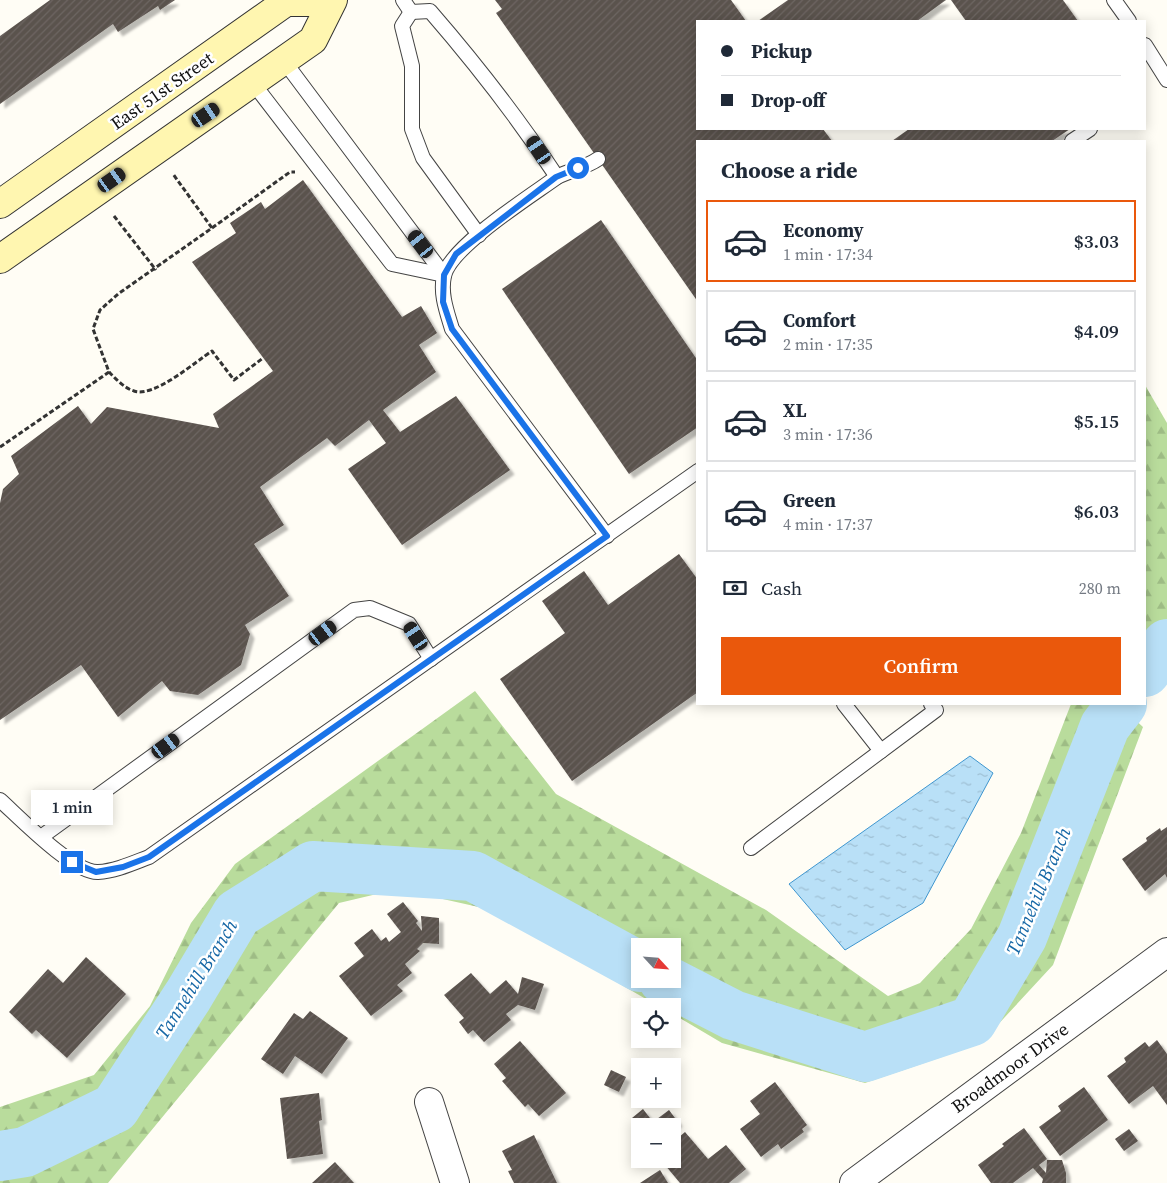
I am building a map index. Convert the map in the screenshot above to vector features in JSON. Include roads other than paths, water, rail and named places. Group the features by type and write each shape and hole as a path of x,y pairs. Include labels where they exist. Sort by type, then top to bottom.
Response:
{"main road":[{"name":"East 51st Street","path":"0,204 286,2 332,1 313,40 0,259"}],"street":[{"name":"Broadmoor Drive","path":"854,1183 1167,952"},
{"path":"429,1102 455,1183"}],"lane":[{"path":"403,0 411,12"},
{"path":"1114,0 1128,20"},
{"path":"411,12 430,10 479,67 522,124 556,177"},
{"path":"411,12 402,26 412,66 412,130 423,158 479,234"},
{"path":"1146,47 1167,80"},
{"path":"284,60 444,275"},
{"path":"253,82 392,264 444,275"},
{"path":"1074,140 1088,130"},
{"path":"598,159 589,165 568,171 556,177 479,234 456,254 444,275 443,302 452,329 607,536"},
{"path":"0,800 72,862 96,872 123,867 149,857 696,472"},
{"path":"41,836 354,610 370,608 409,624 431,659"},
{"path":"845,705 880,751"},
{"path":"750,848 936,710 932,705"}],"water":[{"path":"970,756 993,773 923,903 845,950 789,884"}],"waterway":[{"name":"Tannehill Branch","path":"1146,671 1167,644"},
{"name":"Tannehill Branch","path":"680,988 733,1015 865,1057 972,1021 1022,937 1105,726 1121,705"},
{"name":"Tannehill Branch","path":"0,1156 25,1152 115,1108 188,996 237,914 313,866 473,876 631,962"}]}
